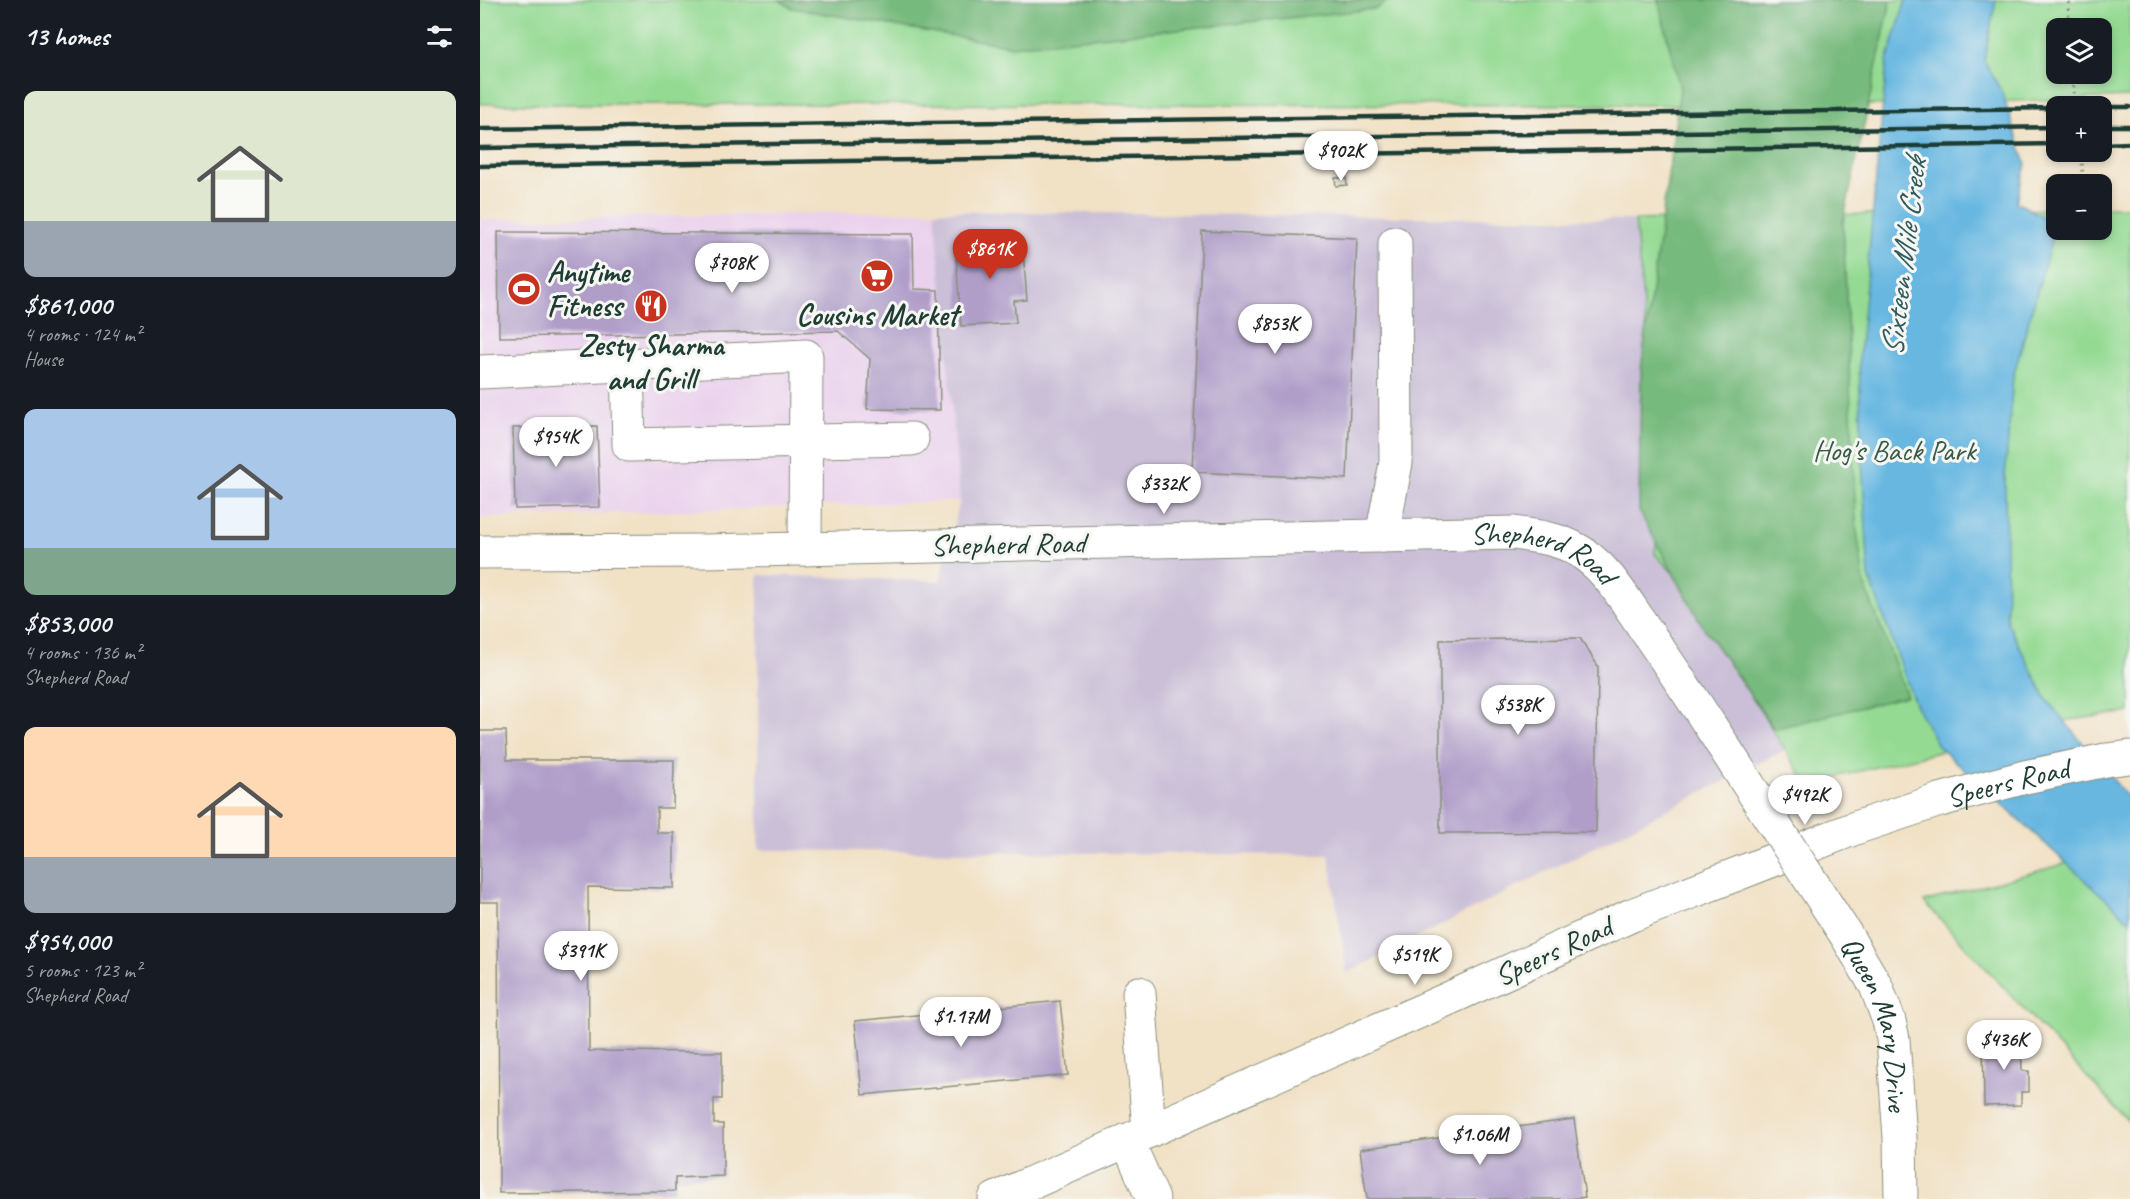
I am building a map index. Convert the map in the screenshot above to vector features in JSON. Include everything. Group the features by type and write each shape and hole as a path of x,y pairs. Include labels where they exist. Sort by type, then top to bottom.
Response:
{"street":[{"path":"1382,536 1396,463 1395,243"},
{"path":"480,372 806,356 805,549"},
{"path":"627,365 628,445 912,439"},
{"name":"Shepherd Road","path":"480,552 805,549 1514,533 1549,539 1573,547 1599,566 1614,584 1722,744"},
{"name":"Queen Mary Drive","path":"1722,744 1846,935 1876,986 1890,1021 1900,1138 1900,1199"},
{"name":"Speers Road","path":"1009,1196 1632,915 1858,827 1940,800 2025,777 2130,757"},
{"path":"1139,993 1138,1136 1153,1199"}],"path":[{"path":"2068,18 2069,0"}],"shaded area":[{"path":"935,211 960,501 480,518 480,220"},
{"path":"935,211 1635,220 1661,480 1673,573 1785,750 1347,973 1329,855 758,850 758,575 940,581 960,501"}],"green space":[{"path":"480,0 2130,0 2130,97 2046,96 2046,100 1896,105 480,104"},
{"path":"779,0 1389,0 1376,9 1012,46 792,8"},
{"path":"1658,0 1891,0 1843,222 1856,523 1864,583 1907,696 1774,729 1702,625 1639,511 1641,369 1680,89"},
{"name":"Hog's Back Park","path":"2112,207 2130,207 2130,712 2070,720 1807,784 1673,573 1655,554 1661,480 1635,220 2046,209 2046,240 2112,240"},
{"path":"2130,846 2130,1123 1924,902"}],"water":[{"name":"Sixteen Mile Creek","path":"1906,0 1996,0 1984,60 2002,93 2026,164 2016,202 2046,218 2046,240 2052,240 2013,377 2005,477 2007,622 2047,700 2130,800 2130,921 1939,747 1915,704 1869,576 1859,358 1887,61"}],"building":[{"path":"1335,178 1346,178 1347,185 1336,186"},
{"path":"1202,231 1357,238 1347,479 1192,472"},
{"path":"498,232 913,234 914,289 938,290 940,410 867,409 870,359 838,331 499,337"},
{"path":"1022,238 1027,300 1014,301 1016,323 961,326 955,241"},
{"path":"597,426 600,507 515,509 513,428"},
{"path":"1580,638 1598,666 1596,832 1440,833 1440,640"},
{"path":"480,731 506,731 507,760 674,760 673,808 657,808 657,833 674,833 674,888 588,887 589,1051 722,1052 722,1099 714,1099 714,1124 723,1124 723,1176 675,1178 675,1191 499,1193 498,902 480,902"},
{"path":"1060,1001 1068,1075 862,1095 855,1021"},
{"path":"1983,1036 2021,1036 2022,1071 2029,1071 2029,1092 2021,1092 2021,1105 1984,1106"},
{"path":"1574,1119 1585,1197 1570,1199 1367,1199 1360,1149"}],"railway":[{"path":"2112,107 2130,107"},
{"path":"480,129 2046,108"},
{"path":"2112,126 2130,126"},
{"path":"480,148 2046,127"},
{"path":"2112,144 2130,143"},
{"path":"480,166 2046,144"}],"place":[{"name":"Cousins Market","path":"877,276"},
{"name":"Anytime Fitness","path":"524,289"},
{"name":"Zesty Sharma and Grill","path":"651,306"}]}
